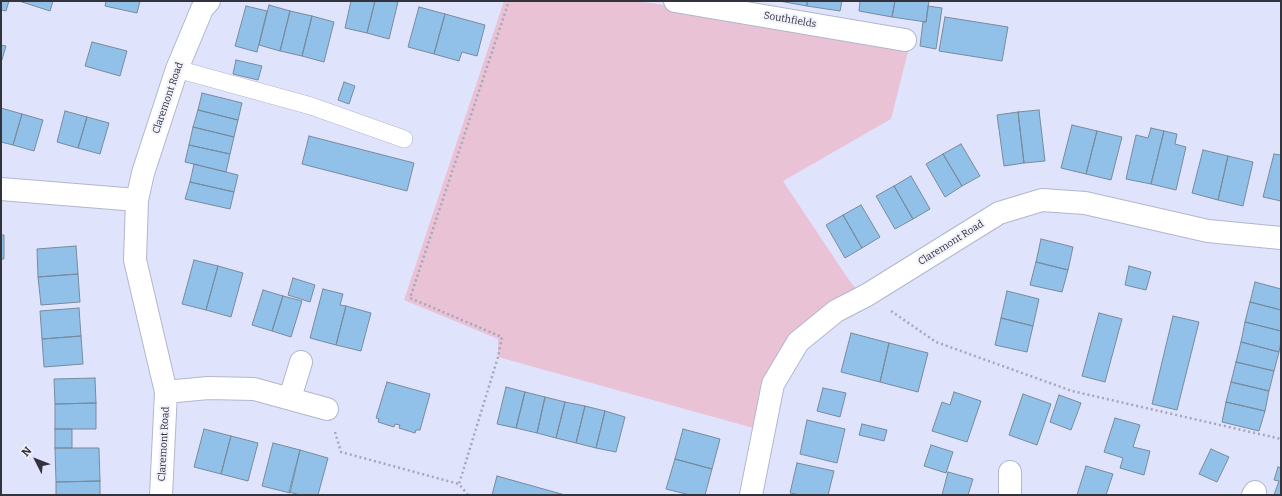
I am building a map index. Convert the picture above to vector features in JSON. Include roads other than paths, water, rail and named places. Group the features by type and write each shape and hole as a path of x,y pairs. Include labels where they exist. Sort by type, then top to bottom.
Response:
{"street":[{"name":"Claremont Road","path":"162,495 166,392 135,260 137,200 143,173 177,69 202,9 209,1"},
{"name":"Southfields","path":"675,1 905,40"},
{"path":"1,189 137,200"},
{"name":"Claremont Road","path":"751,495 773,384 798,342 836,311 867,294 999,213 1042,200 1085,203 1208,232 1281,238"},
{"path":"290,398 301,362"},
{"name":"Claremont Road","path":"166,392 208,388 254,389 327,409"},
{"path":"1010,472 1010,495"}],"lane":[{"path":"177,69 310,106 404,139"}]}
